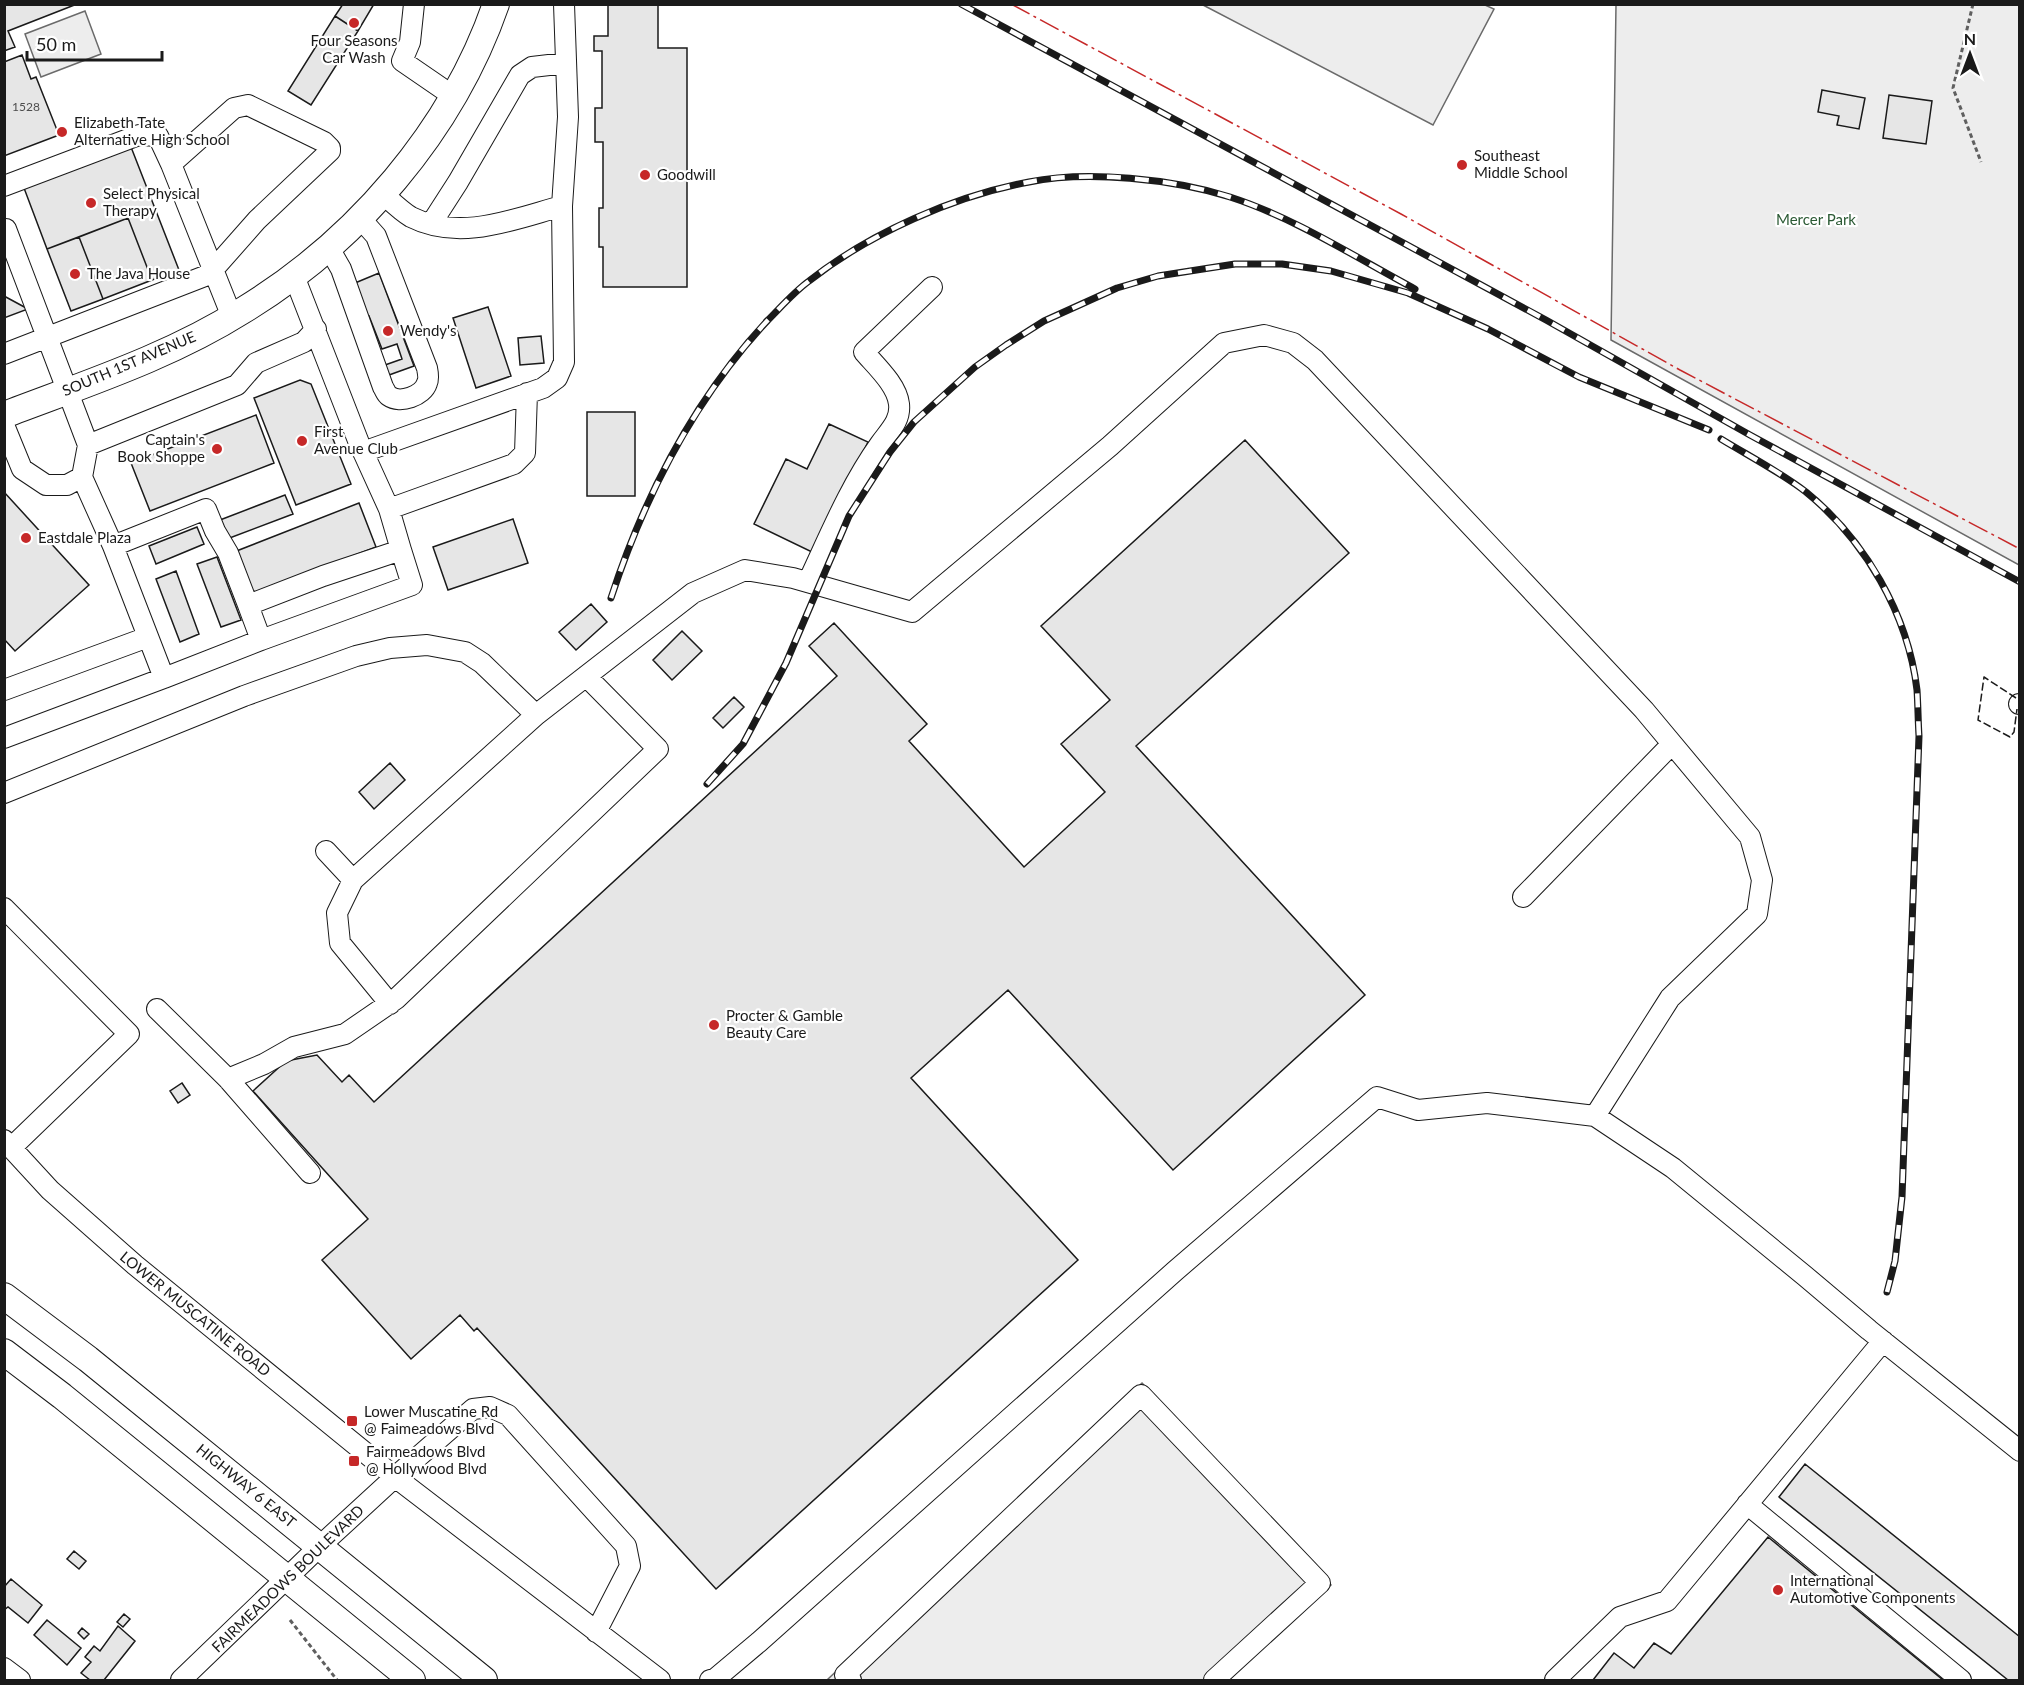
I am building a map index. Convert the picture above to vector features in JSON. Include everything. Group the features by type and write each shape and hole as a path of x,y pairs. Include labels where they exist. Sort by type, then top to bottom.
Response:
{"main road":[{"name":"SOUTH 1ST AVENUE","path":"4,415 175,347 232,317 294,276 329,248 382,194 422,144 453,96 480,45 496,4"},
{"name":"HIGHWAY 6 EAST","path":"4,1296 88,1359 484,1680"},
{"path":"4,1352 71,1403 412,1680"}],"street":[{"path":"414,4 410,42 402,61 453,96"},
{"path":"363,452 543,388 557,378 564,362 562,206 568,117 564,4"},
{"path":"430,224 458,182 520,75 532,67 566,63"},
{"path":"4,354 49,339 205,276 257,220 323,160 330,151 330,147 248,105 241,105 234,108 171,164"},
{"path":"4,186 139,135 158,136 232,317"},
{"path":"382,194 410,216 430,224 452,228 482,227 562,206"},
{"path":"329,248 341,269 383,387 389,396 400,399 416,396 423,391 427,383 427,368 376,236 360,218"},
{"path":"5,228 69,390 88,445 82,477 113,546 164,678"},
{"path":"4,738 412,585 389,509 363,452 294,276"},
{"path":"808,582 842,510 878,447 899,417 899,402 893,387 864,352 932,287"},
{"path":"88,445 237,385 256,363 304,342 316,329"},
{"path":"390,1004 340,943 337,913 353,880 536,715 693,593 745,570 808,582 912,612 1110,446 1224,343 1264,335 1293,343 1315,360 1644,710 1750,837 1762,880 1757,914 1670,998 1595,1116"},
{"path":"389,509 514,464 525,453 527,393"},
{"path":"4,425 10,457 22,469 46,485 67,485 82,477"},
{"path":"113,546 206,509 228,553 261,640"},
{"path":"248,605 323,576 401,550"},
{"path":"4,690 148,637"},
{"path":"4,793 244,696 356,656 390,648 427,645 465,652 482,663 536,715"},
{"path":"228,1079 264,1064 294,1047 345,1034 390,1004 658,749 586,676"},
{"path":"1523,897 1672,744"},
{"path":"326,851 353,880"},
{"path":"4,908 129,1034 8,1144"},
{"path":"157,1009 228,1079 310,1173"},
{"path":"710,1680 715,1679 759,1642 1175,1271 1377,1097 1418,1110 1487,1103 1595,1116 1673,1168 2019,1451"},
{"name":"LOWER MUSCATINE ROAD","path":"8,1144 50,1190 112,1245 395,1477 660,1680"},
{"path":"1555,1680 1620,1617 1667,1601 1883,1341"},
{"path":"851,1680 845,1675 1141,1395 1320,1583 1214,1680"},
{"name":"FAIRMEADOWS BOULEVARD","path":"181,1680 395,1477 473,1409 490,1407 508,1414 626,1546 630,1566 596,1632"},
{"path":"1748,1504 1961,1680"},
{"path":"4,1668 20,1680"}],"path":[{"path":"1973,4 1953,87 1981,162"},
{"path":"290,1620 337,1680"}],"shaded area":[{"path":"1203,5 1485,5 1494,9 1433,125"},
{"name":"Mercer Park","path":"1616,5 2019,5 2019,565 1611,340"},
{"path":"85,11 101,54 41,77 25,34"},
{"path":"1142,1383 1331,1585 1228,1680 827,1680"}],"building":[{"path":"4,4 77,4 8,31 15,47 4,51"},
{"name":"Four Seasons Car Wash","path":"343,4 374,4 358,31 335,16"},
{"name":"Goodwill","path":"608,5 658,5 658,48 687,48 687,287 603,287 603,247 599,247 599,208 603,208 603,142 595,142 595,108 602,108 602,51 594,51 594,36 608,36"},
{"path":"335,16 358,31 311,105 288,91"},
{"path":"22,55 31,79 36,77 59,135 4,156 4,62"},
{"path":"1822,90 1865,98 1859,129 1837,125 1839,116 1818,112"},
{"path":"1889,95 1932,101 1926,144 1883,138"},
{"name":"Select Physical Therapy","path":"131,147 179,270 152,280 128,218 47,249 24,188"},
{"path":"128,218 152,280 103,299 79,237"},
{"name":"The Java House","path":"79,237 103,299 71,311 47,249"},
{"name":"Wendy's","path":"379,273 414,366 389,375 385,365 402,359 397,344 382,349 369,316 364,318 355,283"},
{"path":"4,296 28,309 4,318"},
{"path":"488,307 511,376 476,388 453,318"},
{"path":"541,336 544,363 520,365 518,338"},
{"name":"First Avenue Club","path":"300,380 311,384 351,484 296,505 254,398"},
{"path":"587,412 635,412 635,496 587,496"},
{"path":"256,415 274,463 150,511 131,463"},
{"path":"829,424 868,442 814,553 754,524 786,459 807,469"},
{"name":"Procter & Gamble Beauty Care","path":"1245,440 1349,553 1136,746 1365,995 1173,1170 1008,990 911,1078 1078,1260 716,1589 477,1328 474,1331 460,1315 411,1359 322,1260 368,1219 253,1091 286,1061 317,1055 342,1082 349,1075 374,1102 837,676 809,646 834,623 927,724 909,741 1024,867 1105,792 1061,744 1110,700 1041,626"},
{"name":"Eastdale Plaza","path":"4,492 89,585 15,651 4,639"},
{"path":"285,495 293,514 227,539 220,520"},
{"path":"359,503 376,547 251,595 234,552"},
{"path":"513,519 528,563 448,590 433,547"},
{"path":"197,527 204,544 156,564 149,546"},
{"path":"217,557 241,620 221,627 197,564"},
{"path":"176,571 199,634 180,642 156,579"},
{"path":"591,604 607,622 576,650 559,632"},
{"path":"682,631 702,651 672,680 653,660"},
{"path":"734,697 744,707 723,728 713,718"},
{"path":"390,763 405,780 374,809 359,792"},
{"path":"182,1083 190,1095 178,1103 170,1091"},
{"path":"1805,1464 2020,1637 2020,1680 2008,1680 1779,1497"},
{"name":"International Automotive Components","path":"1768,1537 1943,1680 1593,1680 1614,1653 1634,1668 1654,1643 1671,1654"},
{"path":"74,1551 86,1561 79,1569 67,1559"},
{"path":"11,1579 42,1605 28,1623 8,1607 4,1610 4,1587"},
{"path":"124,1614 130,1619 123,1627 117,1622"},
{"path":"47,1620 81,1648 67,1665 34,1635"},
{"path":"118,1626 135,1641 104,1680 90,1680 81,1673 91,1662 85,1657 94,1646 100,1651"},
{"path":"82,1628 89,1634 84,1639 78,1633"}],"railway":[{"path":"961,4 1546,320 1750,435 2020,582"},
{"path":"611,598 639,523 674,450 717,382 742,350 803,285 859,247 886,232 943,207 1001,188 1052,178 1130,178 1183,185 1230,197 1278,216 1415,289"},
{"path":"707,784 743,744 786,663 849,516 890,452 914,422 975,367 1006,345 1044,321 1117,288 1158,276 1235,264 1282,264 1331,271 1408,293 1488,329 1579,377 1709,430"},
{"path":"1721,439 1806,492 1847,532 1880,580 1904,634 1912,662 1917,690 1919,736 1902,1197 1895,1261 1887,1292"}],"fence":[{"path":"2016,698 1984,677 1978,720 2010,737 2014,732 2017,709"}],"power":[{"path":"1011,4 1401,214 1680,370 2020,549"}],"place":[{"name":"Four Seasons Car Wash","path":"354,23"},
{"name":"Elizabeth Tate Alternative High School","path":"62,132"},
{"name":"Southeast Middle School","path":"1462,165"},
{"name":"Goodwill","path":"645,175"},
{"name":"Select Physical Therapy","path":"91,203"},
{"name":"The Java House","path":"75,274"},
{"name":"Wendy's","path":"388,331"},
{"name":"First Avenue Club","path":"302,441"},
{"name":"Captain's Book Shoppe","path":"217,449"},
{"name":"Eastdale Plaza","path":"26,538"},
{"name":"Procter & Gamble Beauty Care","path":"714,1025"},
{"name":"Lower Muscatine Rd @ Faimeadows Blvd","path":"352,1421"},
{"name":"Fairmeadows Blvd @ Hollywood Blvd","path":"354,1461"},
{"name":"International Automotive Components","path":"1778,1590"}]}
